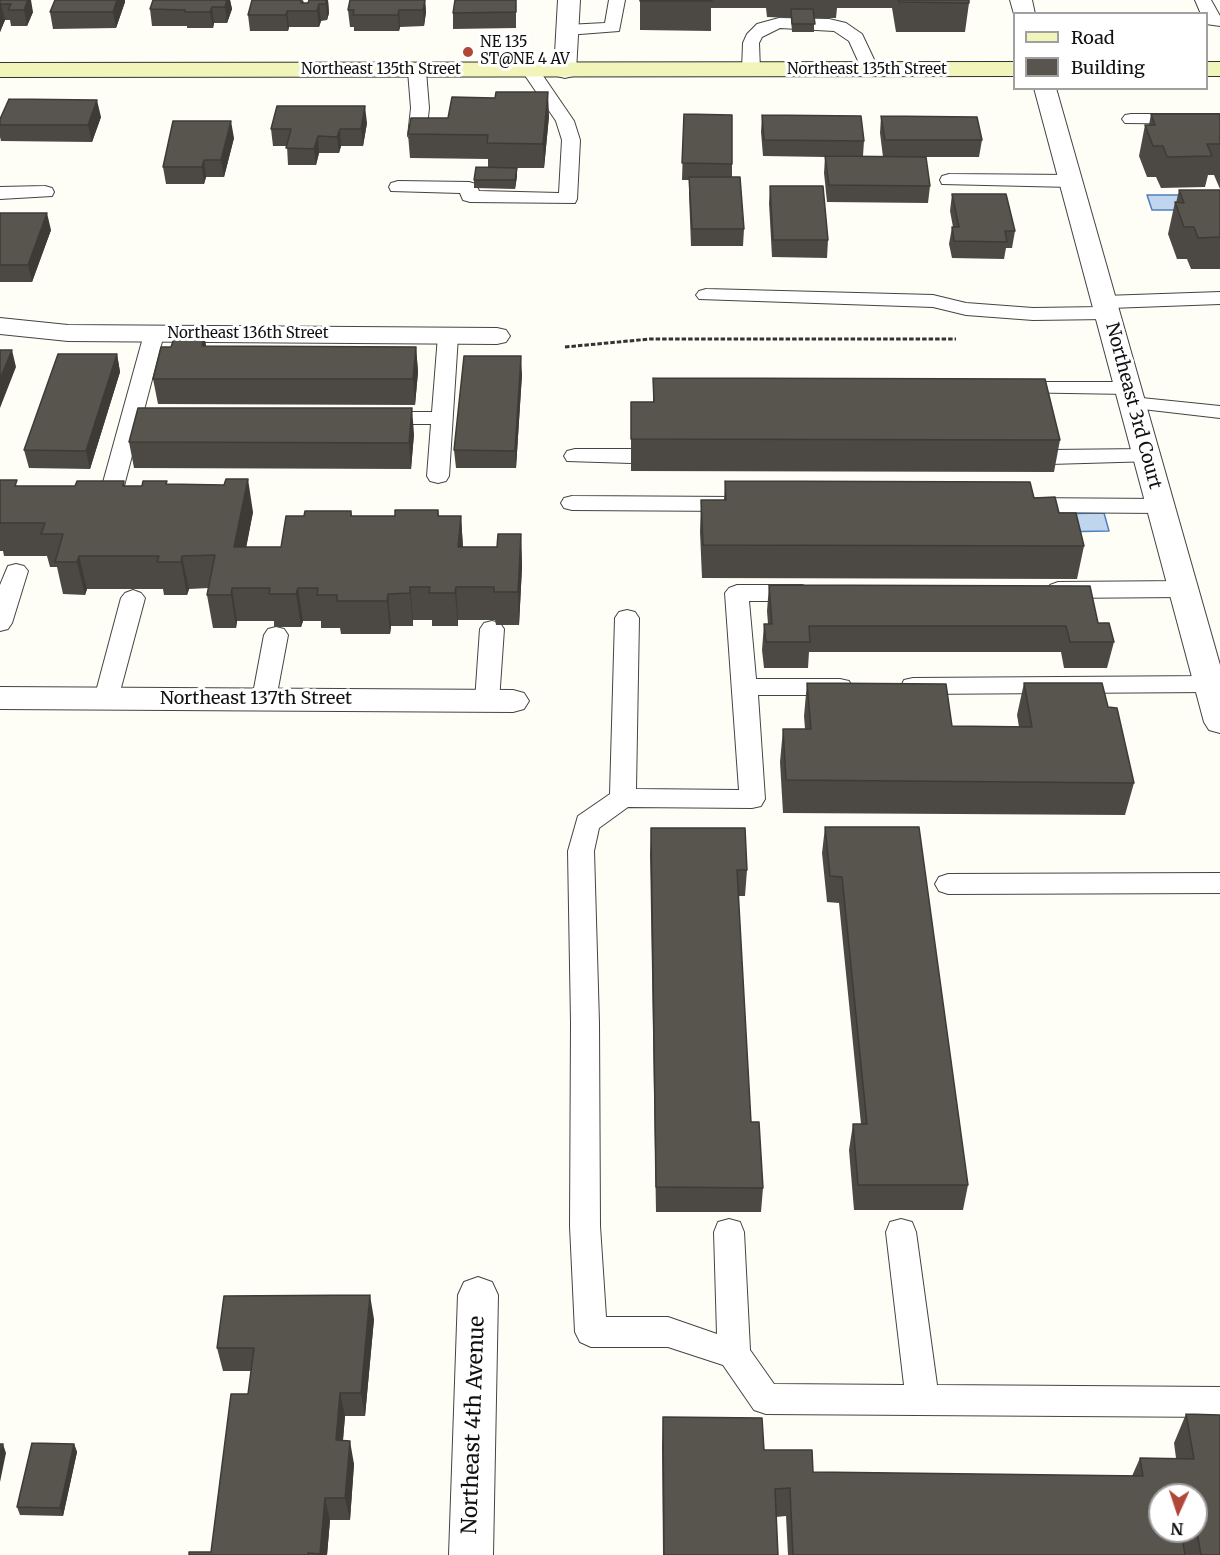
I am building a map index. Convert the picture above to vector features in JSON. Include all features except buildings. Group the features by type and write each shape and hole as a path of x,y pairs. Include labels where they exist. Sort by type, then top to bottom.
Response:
{"main road":[{"name":"Northeast 135th Street","path":"0,70 1013,69"}],"street":[{"path":"565,71 569,0"},
{"name":"Northeast 3rd Court","path":"1047,90 1220,723"},
{"name":"Northeast 136th Street","path":"0,326 69,333 497,336"},
{"name":"Northeast 137th Street","path":"0,698 500,701"},
{"name":"Northeast 4th Avenue","path":"471,1555 478,1295"}],"lane":[{"path":"567,30 613,27 617,0"},
{"path":"1203,0 1212,20 1220,21"},
{"path":"751,70 751,43 756,34 763,28 778,23 829,24 840,27 856,38 870,70"},
{"path":"417,71 420,108 417,136"},
{"path":"398,187 469,188 470,196 568,199 571,140 566,121 531,71"},
{"path":"1131,119 1220,119"},
{"path":"949,180 1071,181"},
{"path":"0,193 45,192"},
{"path":"706,295 933,301 966,309 1033,314 1220,298"},
{"path":"113,486 154,334"},
{"path":"438,476 448,336"},
{"path":"1000,388 1130,396 1220,412"},
{"path":"358,418 442,418"},
{"path":"131,419 155,419"},
{"path":"575,456 631,456"},
{"path":"1050,457 1146,456"},
{"path":"572,503 756,504"},
{"path":"999,504 1160,506"},
{"path":"0,623 16,572"},
{"path":"1040,590 1183,589"},
{"path":"734,1354 668,1332 591,1332 585,1226 585,1023 581,851 587,823 623,798 752,799 736,593 818,592"},
{"path":"106,699 133,598"},
{"path":"623,798 627,618"},
{"path":"492,629 500,701"},
{"path":"264,699 276,635"},
{"path":"745,687 1209,684"},
{"path":"948,884 1220,883"},
{"path":"729,1232 734,1354 766,1398 1220,1402"},
{"path":"901,1233 922,1399"}],"path":[{"path":"565,347 650,339 966,339"}],"water":[{"path":"1147,195 1194,195 1199,210 1152,210"},
{"path":"1104,513 1109,531 1053,532 1048,514"}],"place":[{"name":"NE 135 ST@NE 4 AV","path":"468,52"}]}
